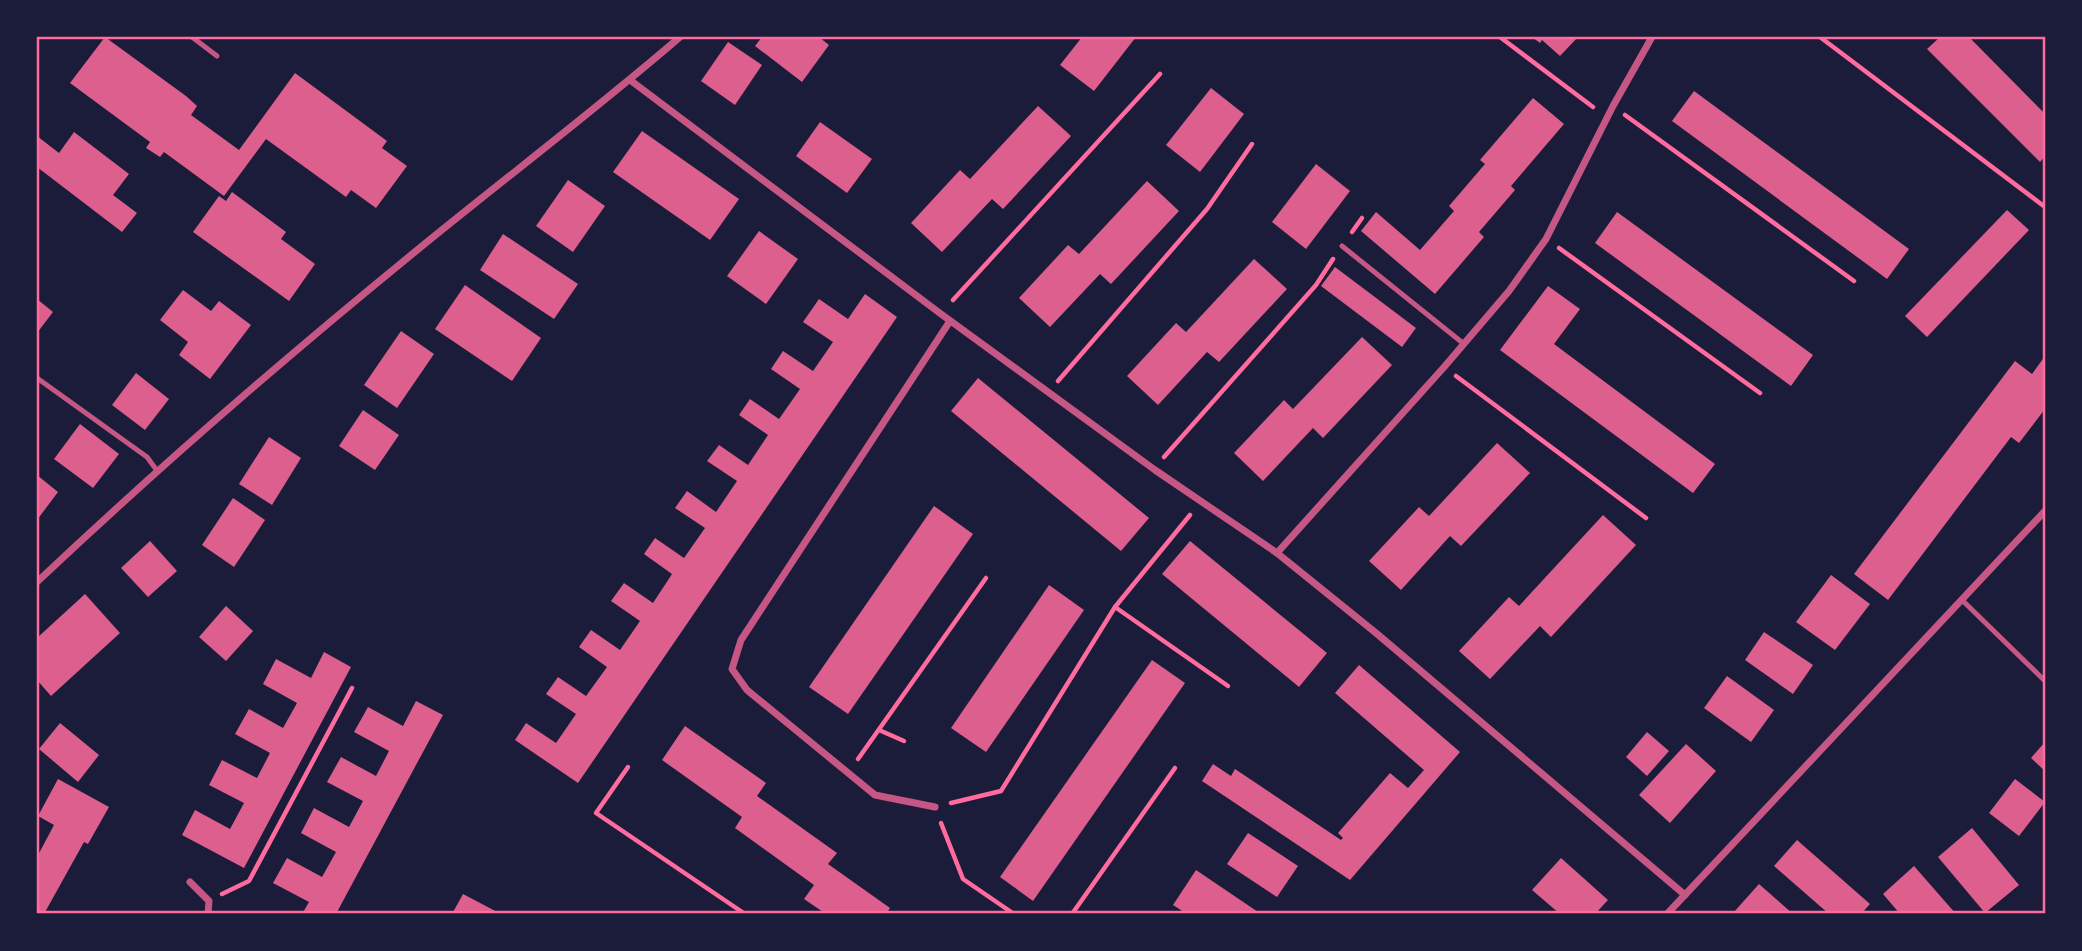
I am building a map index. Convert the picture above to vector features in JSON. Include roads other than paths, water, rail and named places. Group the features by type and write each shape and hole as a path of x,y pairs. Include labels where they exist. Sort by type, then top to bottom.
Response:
{"street":[{"path":"37,582 271,370 680,37"},
{"path":"1277,553 1446,366 1509,290 1546,239 1613,106 1652,37"},
{"path":"630,80 940,314 1155,470 1277,553 1376,633 1685,895"},
{"path":"935,807 875,795 747,690 732,668 741,640 950,321"},
{"path":"1667,914 2045,511"},
{"path":"190,882 209,901 208,914"}],"lane":[{"path":"192,37 217,56"},
{"path":"1342,246 1464,344"},
{"path":"37,378 147,457 158,472"},
{"path":"1962,600 2045,681"}]}
